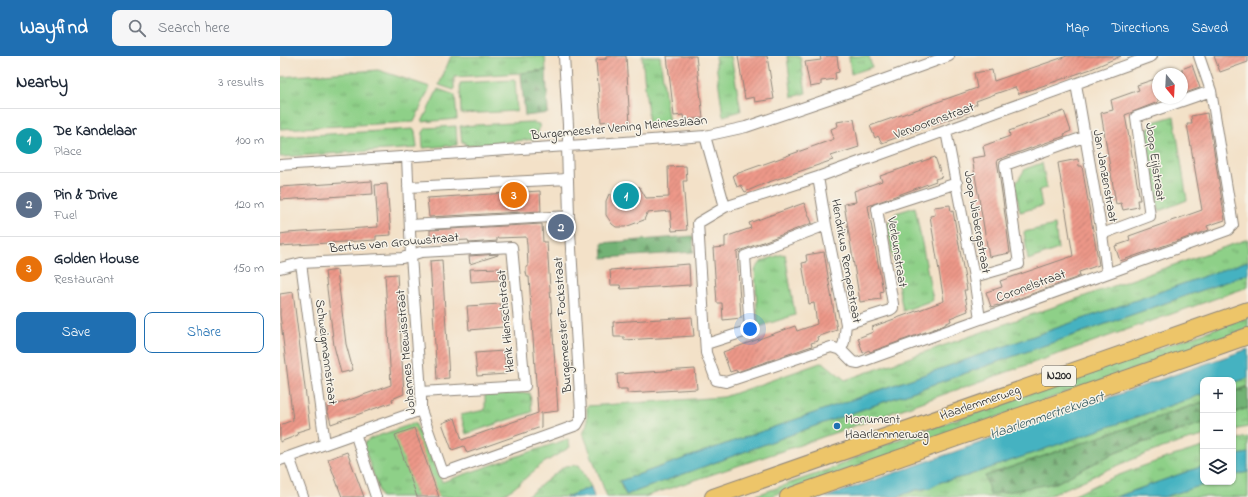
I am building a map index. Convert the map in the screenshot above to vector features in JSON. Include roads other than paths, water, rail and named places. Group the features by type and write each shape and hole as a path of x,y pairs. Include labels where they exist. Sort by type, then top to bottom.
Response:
{"main road":[{"name":"Haarlemmerweg","path":"712,497 1248,310"},
{"name":"Haarlemmerweg","path":"788,497 1248,336"}],"street":[{"name":"Burgemeester Fockstraat","path":"564,56 568,125 567,146 569,216 581,411 578,425"},
{"name":"Burgemeester Vening Meineszlaan","path":"280,165 584,146 706,136 746,127 949,56"},
{"name":"Vervoorenstraat","path":"706,344 698,223 725,207 818,177 1152,56"},
{"path":"1199,56 1211,91"},
{"name":"Jan Janzenstraat","path":"1076,84 1102,234 1107,273"},
{"name":"Coronelstraat","path":"840,350 853,362 858,363 1228,230 1233,225 1211,91"},
{"name":"Joop Eijlstraat","path":"1102,234 1150,216 1136,117 1211,91"},
{"name":"Joop IJisbergstraat","path":"946,131 957,183 980,319"},
{"path":"706,136 725,207"},
{"path":"974,277 1019,264 1005,165 1084,137"},
{"name":"Johannes Meewisstraat","path":"407,156 411,256 421,410 443,473 578,425"},
{"name":"Hendrikus Rempestraat","path":"818,177 846,324 844,342 840,350"},
{"path":"408,188 568,179"},
{"name":"Verleunstraat","path":"846,324 890,310 892,308 893,304 877,209 957,183"},
{"path":"410,225 569,216"},
{"path":"826,225 744,256 750,330 706,344 706,353 716,380 726,382 831,347 840,350"},
{"name":"Bertus van Grouwstraat","path":"280,268 301,263 402,258 421,252 512,247"},
{"name":"Henk Hienschstraat","path":"421,392 525,386 512,247"},
{"name":"Schweigmannstraat","path":"301,263 325,444"},
{"path":"302,497 284,458 421,410"},
{"path":"355,433 376,497"}],"water":[{"path":"1248,261 1248,274 812,427 626,495 620,481"},
{"path":"1248,349 1248,378 1236,382 1236,377 1200,377 1200,395 967,476 941,482 930,488 916,490 897,497 826,497"},
{"path":"1248,453 1248,472 1236,475 1236,455"},
{"path":"1200,467 1200,485 1203,485 1164,497 1116,497"},
{"path":"591,487 594,497 566,497"}],"place":[{"name":"Golden House","path":"514,195"},
{"name":"De Kandelaar","path":"626,196"},
{"name":"Pin & Drive","path":"561,227"},
{"name":"Monument Haarlemmerweg","path":"837,426"}],"water label":[{"name":"Haarlemmertrekvaart","path":"1047,416"}]}
